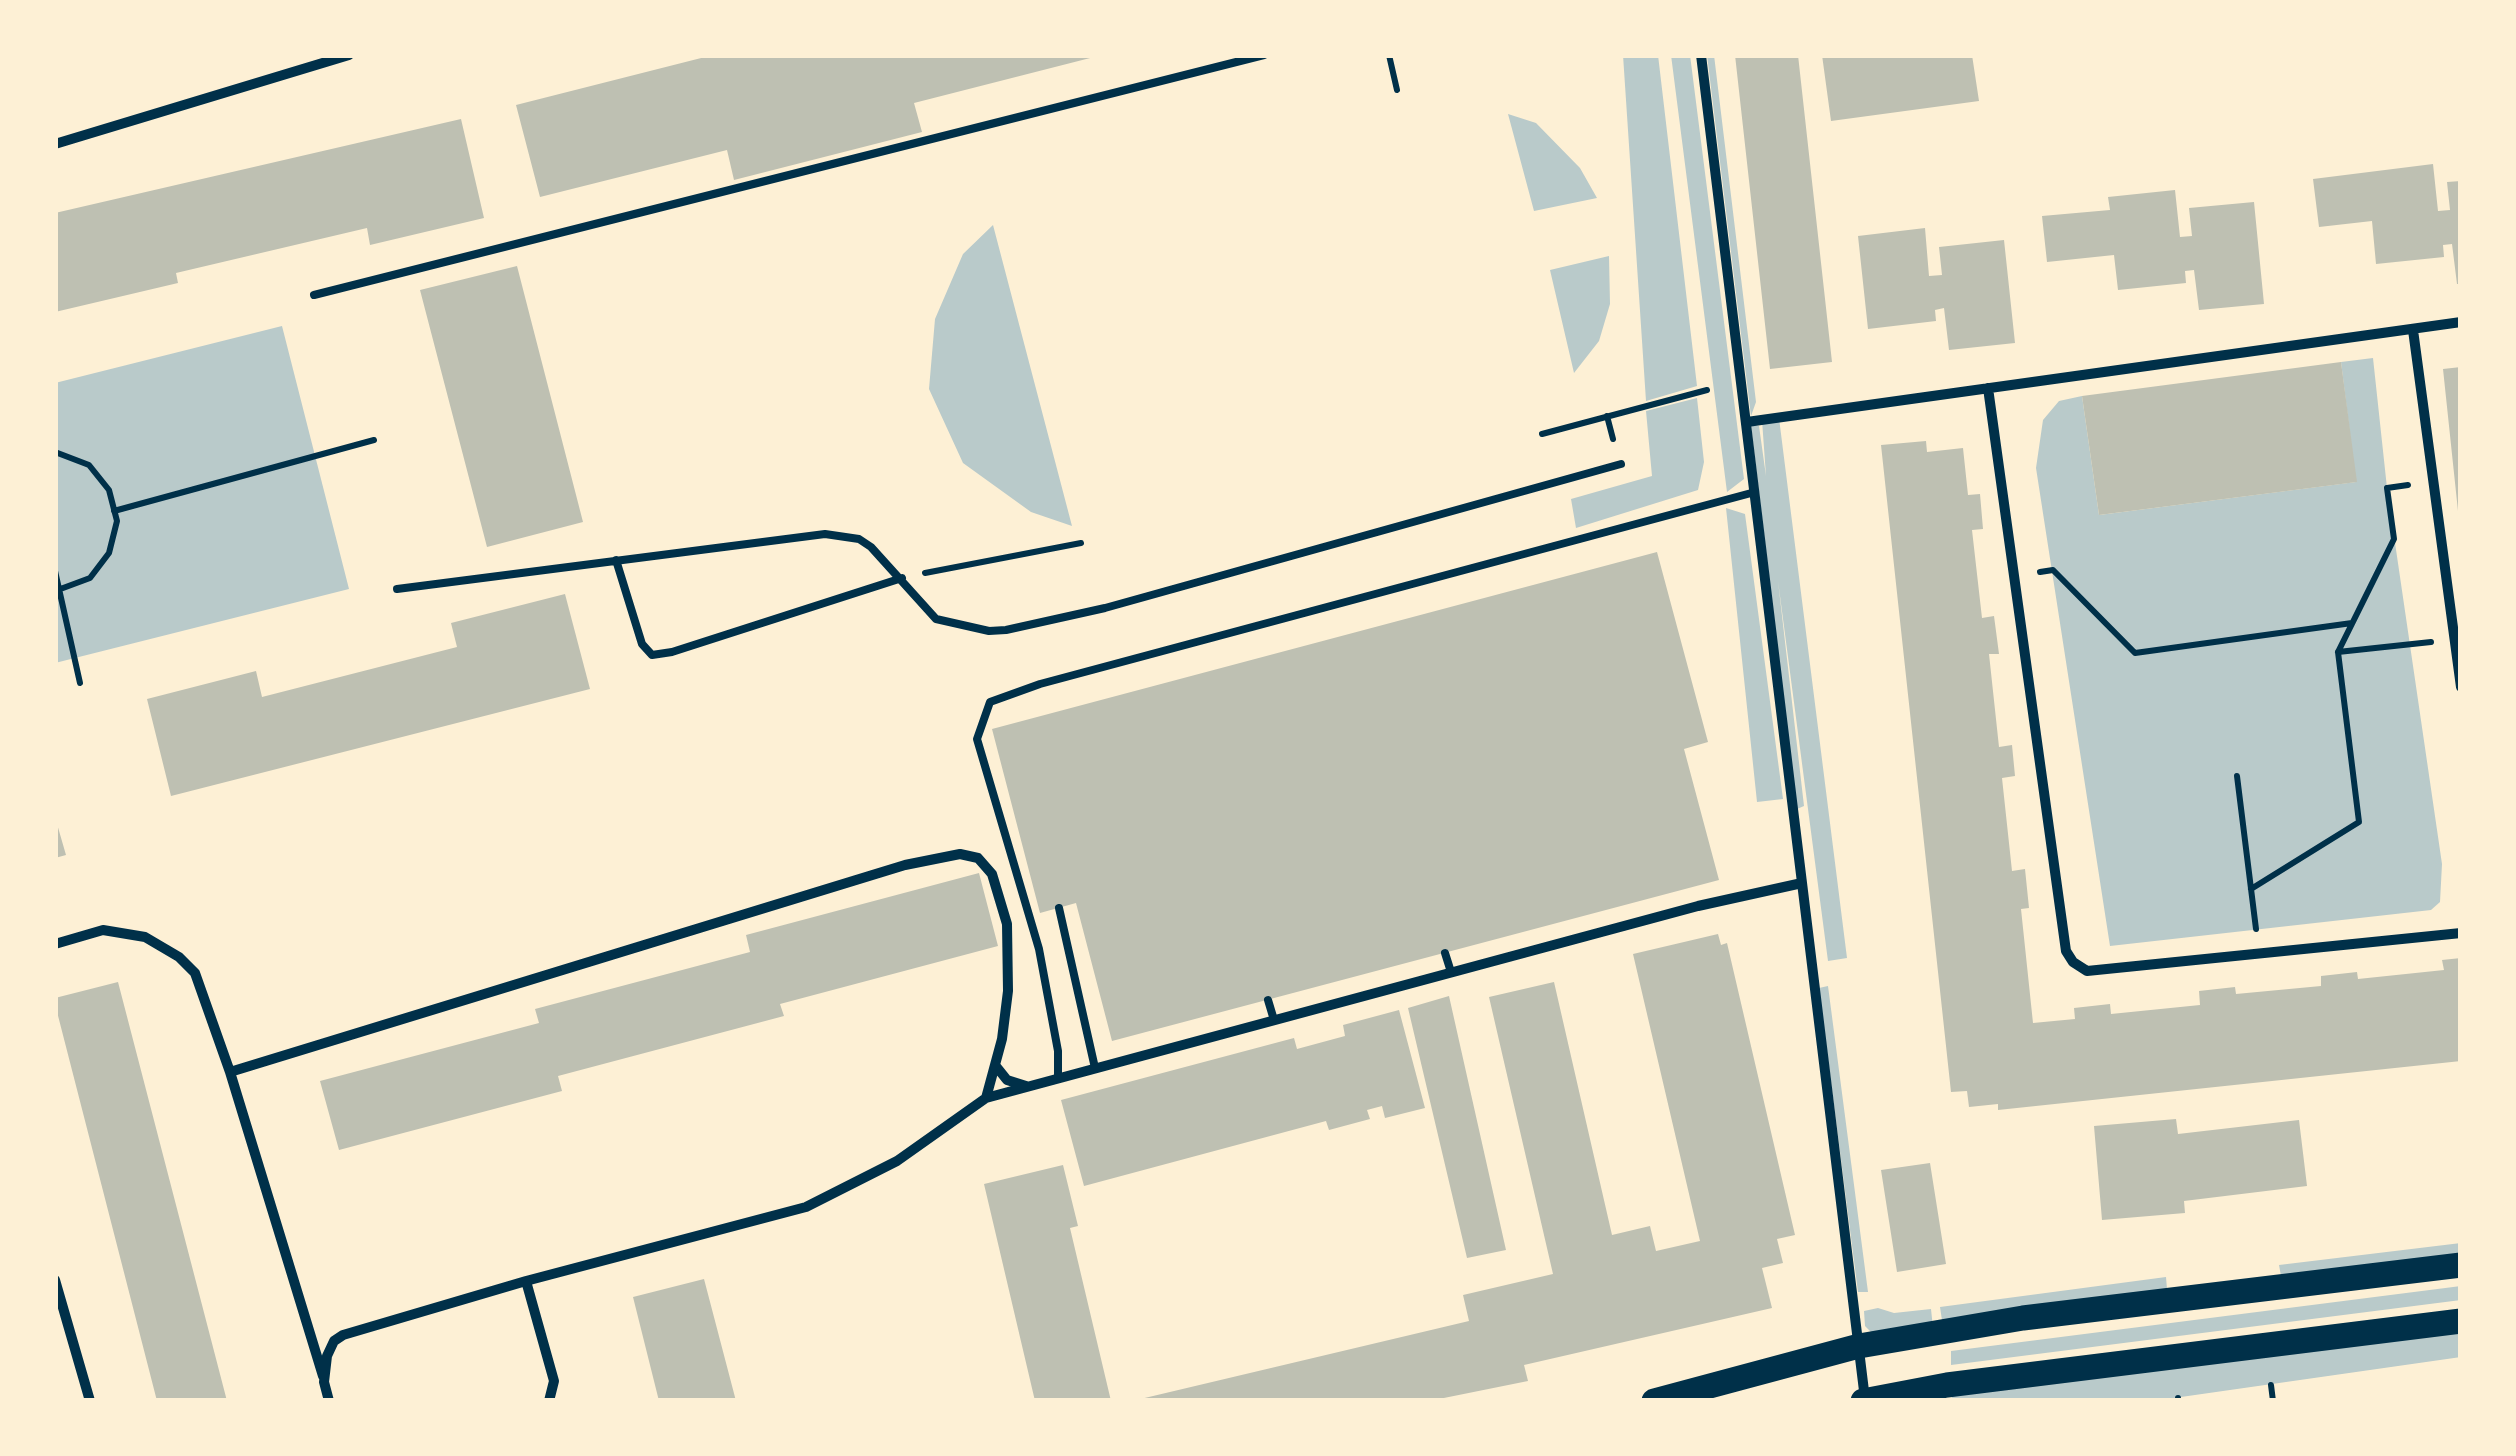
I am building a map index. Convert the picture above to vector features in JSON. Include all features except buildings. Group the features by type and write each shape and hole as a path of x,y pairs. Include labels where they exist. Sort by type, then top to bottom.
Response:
{"main road":[{"path":"1654,1401 1858,1346 2024,1318 2461,1265"},
{"path":"1864,1401 1947,1385 2461,1321"}],"street":[{"path":"55,144 349,55"},
{"path":"1701,55 1864,1401"},
{"path":"1747,422 2461,322"},
{"path":"2413,330 2461,687"},
{"path":"1988,388 2066,951 2073,962 2087,971 2461,934"},
{"path":"230,1072 905,864 960,854 978,858 992,874 1006,924 1008,991 1002,1038 986,1098"},
{"path":"324,1382 327,1356 334,1341 343,1335 526,1281 806,1208 897,1161 986,1098 1698,906 1802,883"},
{"path":"55,944 103,930 144,937 180,957 194,973 230,1072 330,1401"},
{"path":"995,1066 1007,1080 1028,1086"},
{"path":"55,1280 90,1401"},
{"path":"526,1281 554,1381 549,1401"}],"lane":[{"path":"314,294 1264,55"},
{"path":"398,589 825,534 860,539 902,578 936,619 989,632 1024,628 1620,464"},
{"path":"1058,1078 1058,1051 1039,949 977,739 990,702 1040,684 1755,492"},
{"path":"616,560 642,644 652,655 672,652 902,578"},
{"path":"1058,908 1095,1068"},
{"path":"1445,953 1451,972"},
{"path":"1268,1000 1274,1020"}],"path":[{"path":"1389,55 1396,90"},
{"path":"1542,434 1706,390"},
{"path":"114,511 374,440"},
{"path":"55,452 89,466 109,490 117,522 110,553 90,578 58,591"},
{"path":"2251,889 2359,822 2338,652 2394,539 2387,488 2433,478"},
{"path":"902,578 1081,543"},
{"path":"2014,574 2053,570 2134,653 2352,623"},
{"path":"55,571 80,683"},
{"path":"2338,652 2454,638"},
{"path":"2238,776 2259,953"},
{"path":"2270,1385 2272,1401"}],"shaded area":[{"path":"1623,55 1658,55 1697,386 1646,401"},
{"path":"1671,55 1690,55 1744,479 1727,492"},
{"path":"1707,55 1714,55 1756,402 1751,416"},
{"path":"1508,114 1536,123 1580,168 1597,198 1534,211"},
{"path":"993,225 1072,526 1031,512 963,463 929,389 935,319 963,254"},
{"path":"1609,256 1610,304 1599,341 1574,373 1550,270"},
{"path":"282,326 349,589 55,663 55,383"},
{"path":"2373,358 2387,488 2442,864 2440,902 2431,910 2110,946 2036,468 2043,420 2059,401 2082,396 2099,515 2356,482 2341,362"},
{"path":"1697,398 1704,462 1698,490 1576,528 1571,499 1652,476 1646,411"},
{"path":"1779,418 1847,958 1828,961 1778,581 1804,806 1797,809 1751,425 1759,426 1766,476 1762,420"},
{"path":"1726,508 1745,514 1783,799 1757,802"},
{"path":"1828,986 1868,1292 1858,1292 1819,988"},
{"path":"2461,1243 2461,1260 2281,1276 2279,1265"},
{"path":"2166,1277 2167,1289 1943,1327 1940,1307"},
{"path":"2461,1286 2461,1300 1951,1365 1951,1351"},
{"path":"1878,1308 1894,1313 1931,1309 1933,1328 1874,1335 1865,1326 1864,1311"},
{"path":"2461,1330 2461,1357 2153,1401 1953,1401 1951,1394"}]}
